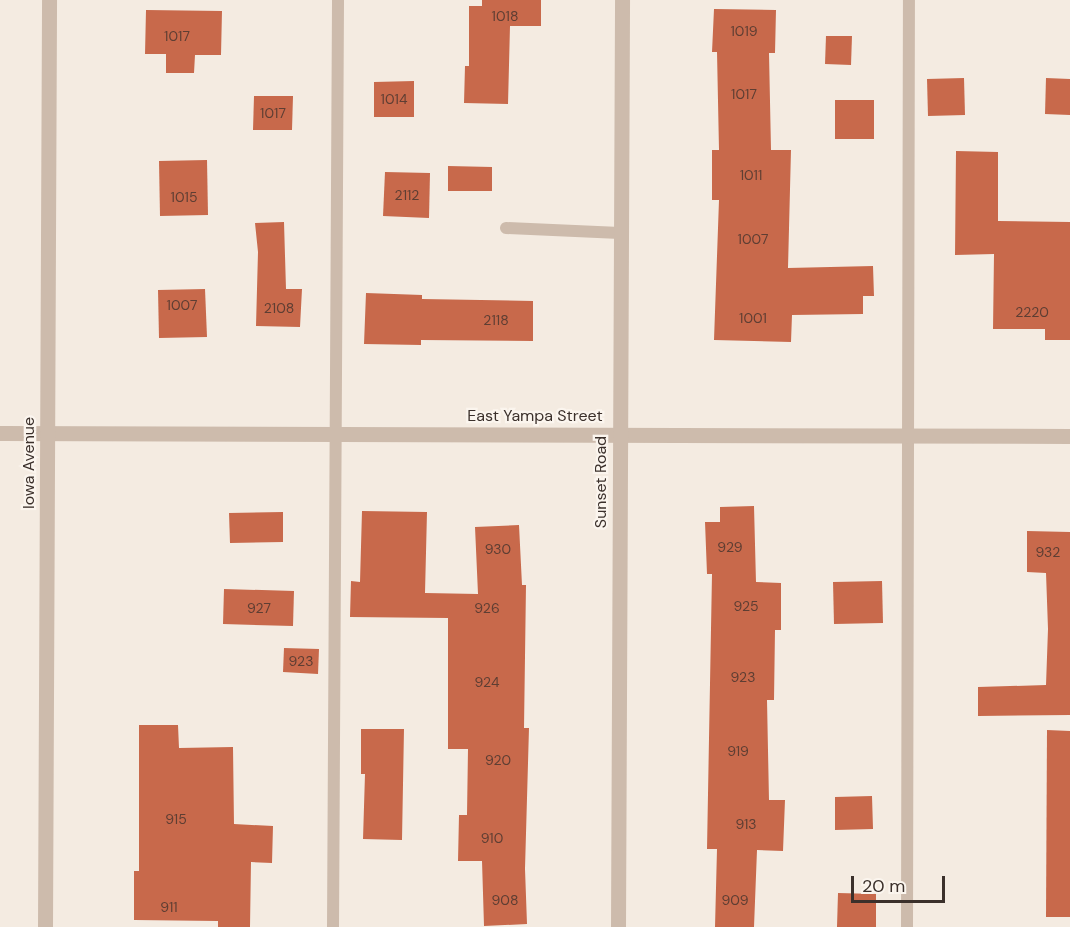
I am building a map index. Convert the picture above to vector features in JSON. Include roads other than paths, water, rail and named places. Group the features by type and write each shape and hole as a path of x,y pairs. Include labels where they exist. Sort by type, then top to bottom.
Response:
{"street":[{"name":"Iowa Avenue","path":"45,927 49,0"},
{"name":"Sunset Road","path":"618,927 622,0"},
{"name":"East Yampa Street","path":"0,433 1070,436"}],"lane":[{"path":"333,927 338,0"},
{"path":"907,927 909,0"},
{"path":"506,228 620,233"}]}
